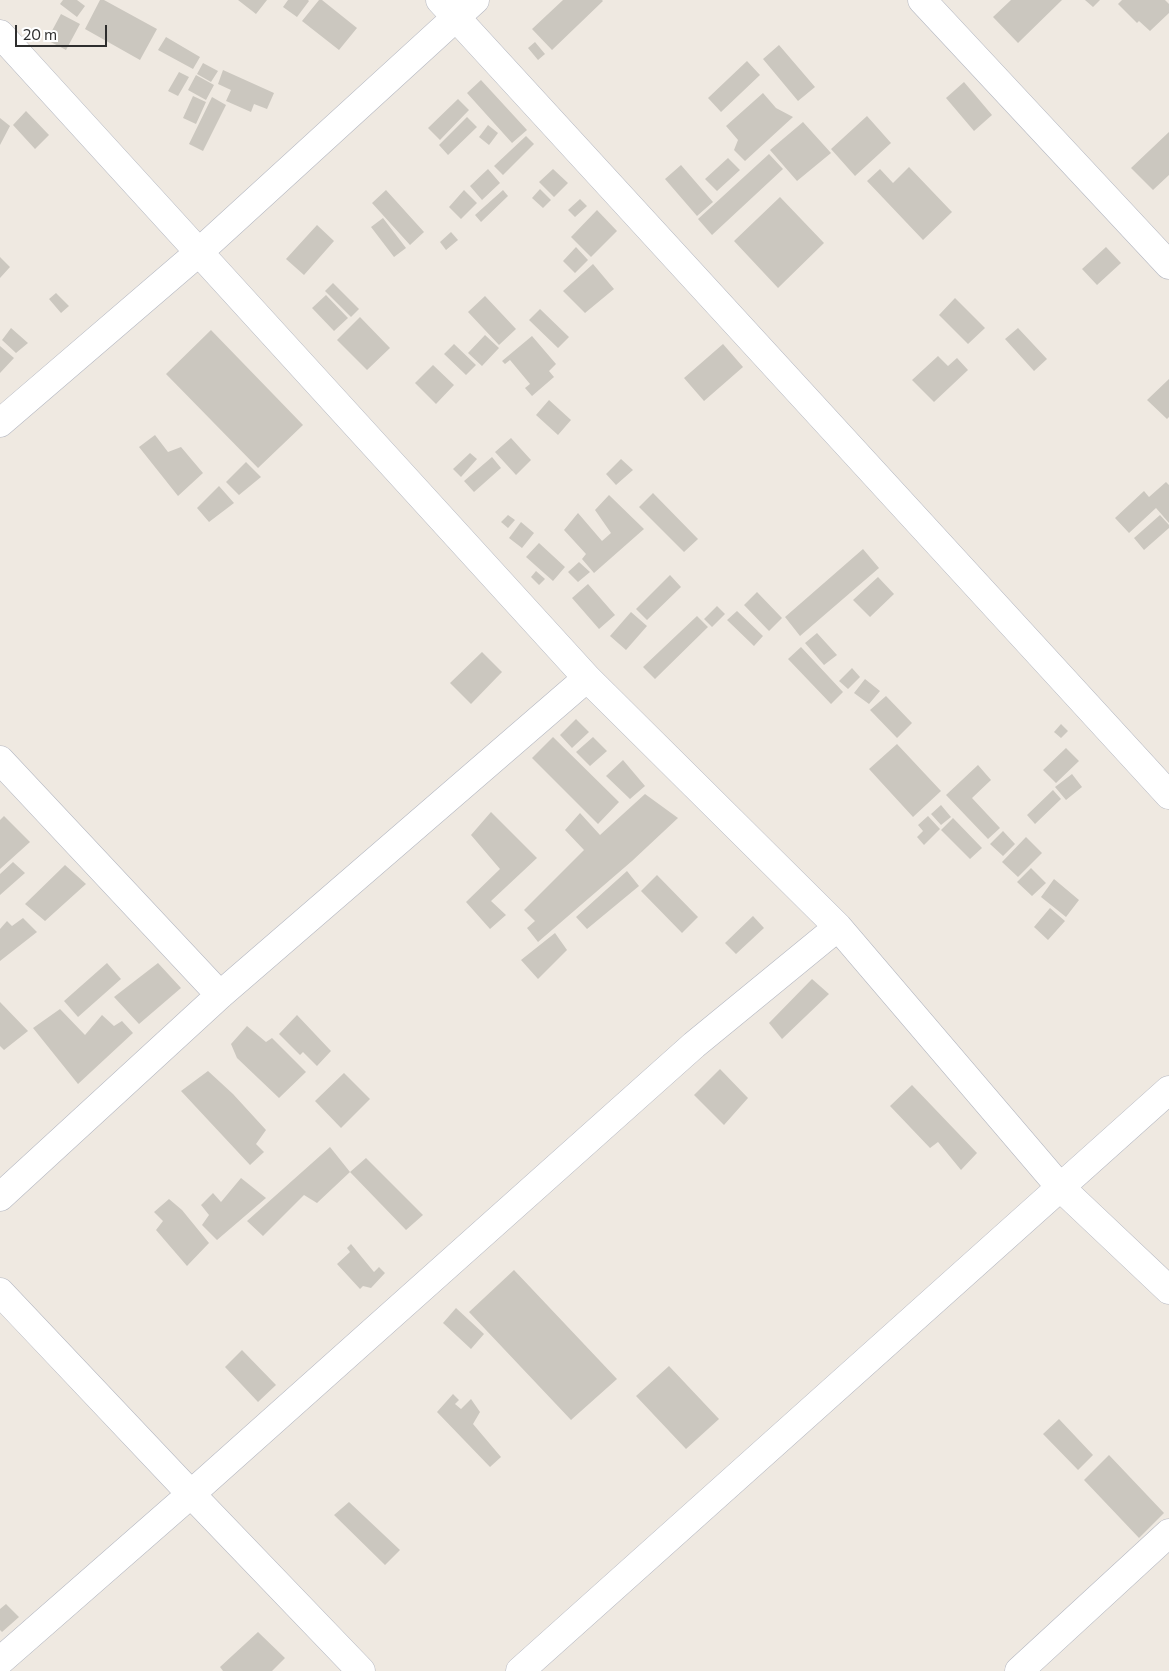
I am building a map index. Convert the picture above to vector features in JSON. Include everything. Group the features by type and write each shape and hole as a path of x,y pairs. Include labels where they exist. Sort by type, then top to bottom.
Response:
{"street":[{"path":"922,0 1169,265"},
{"path":"0,423 198,253 458,6 1169,795"},
{"path":"0,34 587,678 838,927 1060,1187 1169,1290"},
{"path":"0,1197 220,995 587,678"},
{"path":"0,760 220,995"},
{"path":"0,1661 191,1494 694,1045 838,927"},
{"path":"520,1671 1169,1090"},
{"path":"0,1292 361,1671"},
{"path":"1019,1671 1169,1534"}],"building":[{"path":"63,0 77,0 85,6 77,17 60,4"},
{"path":"100,0 104,0 157,29 140,60 85,29"},
{"path":"238,0 267,0 256,14"},
{"path":"288,0 309,1 297,17 283,7"},
{"path":"319,0 322,0 357,28 339,50 302,21"},
{"path":"563,0 603,1 552,50 532,29"},
{"path":"1011,0 1062,0 1018,43 993,17"},
{"path":"1085,0 1100,0 1093,7"},
{"path":"1122,0 1165,0 1169,4 1169,13 1150,31 1139,21 1137,23 1118,4"},
{"path":"61,14 80,24 66,50 47,40"},
{"path":"166,37 200,57 193,69 158,50"},
{"path":"535,42 545,54 538,60 528,48"},
{"path":"779,45 815,87 798,101 763,59"},
{"path":"747,61 760,75 721,112 708,98"},
{"path":"203,63 218,71 211,82 197,74"},
{"path":"223,70 274,93 267,109 254,104 251,112 226,101 231,90 218,84"},
{"path":"179,72 189,77 178,96 168,91"},
{"path":"196,75 214,85 206,100 188,90"},
{"path":"481,80 527,130 512,143 467,93"},
{"path":"964,82 992,115 974,131 946,98"},
{"path":"763,93 776,108 793,117 745,161 734,150 738,140 726,126"},
{"path":"193,96 206,102 196,124 183,118"},
{"path":"212,97 226,105 203,151 189,144"},
{"path":"458,99 469,110 440,140 428,128"},
{"path":"26,111 49,135 35,149 13,125"},
{"path":"867,116 891,143 855,176 831,149"},
{"path":"467,117 477,127 448,155 439,145"},
{"path":"0,118 10,126 0,145"},
{"path":"803,122 831,153 797,181 770,150"},
{"path":"488,125 498,133 489,145 479,137"},
{"path":"1169,132 1169,175 1153,190 1131,168"},
{"path":"526,136 534,144 503,175 494,166"},
{"path":"769,154 783,169 712,235 698,219"},
{"path":"728,158 740,170 717,191 705,179"},
{"path":"681,165 713,202 697,216 665,179"},
{"path":"909,167 952,212 923,240 867,181 880,169 893,183"},
{"path":"488,169 500,183 482,200 470,186"},
{"path":"553,169 568,183 554,197 539,182"},
{"path":"540,189 551,200 543,208 532,198"},
{"path":"386,190 424,232 410,245 372,203"},
{"path":"464,190 477,203 461,219 449,207"},
{"path":"503,190 508,196 481,222 475,215"},
{"path":"780,197 824,243 778,288 734,241"},
{"path":"580,199 587,206 575,217 568,210"},
{"path":"597,210 617,231 591,257 571,237"},
{"path":"383,218 406,248 394,257 371,227"},
{"path":"317,225 334,241 304,275 286,259"},
{"path":"451,232 458,240 446,250 440,242"},
{"path":"576,247 588,260 575,273 563,261"},
{"path":"1106,247 1121,263 1097,285 1082,269"},
{"path":"0,257 10,267 0,278"},
{"path":"593,264 614,289 585,313 563,291"},
{"path":"333,283 359,309 351,317 325,291"},
{"path":"56,293 69,306 61,313 49,299"},
{"path":"326,295 348,318 334,331 312,308"},
{"path":"485,296 516,329 499,345 468,312"},
{"path":"955,298 985,328 968,344 939,315"},
{"path":"540,309 569,337 558,348 529,320"},
{"path":"360,317 390,348 367,370 337,340"},
{"path":"11,328 28,343 16,353 2,340"},
{"path":"1018,328 1047,359 1034,371 1005,339"},
{"path":"211,330 303,425 258,468 166,374"},
{"path":"485,335 499,348 482,366 468,353"},
{"path":"532,336 556,364 549,371 554,377 532,396 525,388 530,384 510,360 505,364 502,361"},
{"path":"454,344 476,365 466,375 444,354"},
{"path":"723,344 743,367 704,401 684,378"},
{"path":"0,346 14,358 0,373"},
{"path":"938,356 948,366 957,358 968,370 934,402 912,380"},
{"path":"433,365 454,385 436,404 415,383"},
{"path":"1169,379 1169,417 1167,419 1147,400"},
{"path":"549,400 571,420 558,435 536,415"},
{"path":"155,435 168,452 181,447 203,473 178,496 139,447"},
{"path":"511,438 531,460 516,475 495,452"},
{"path":"470,453 477,459 461,477 453,469"},
{"path":"492,457 501,468 474,492 464,481"},
{"path":"621,459 633,470 616,485 606,474"},
{"path":"246,462 261,477 239,495 226,482"},
{"path":"1166,482 1169,485 1169,523 1156,508 1129,533 1115,518 1144,491 1149,497"},
{"path":"219,486 234,503 209,522 197,508"},
{"path":"653,493 698,539 684,552 639,507"},
{"path":"609,495 644,529 594,573 582,559 586,554 564,530 578,513 602,541 611,533 595,510"},
{"path":"508,515 515,520 508,528 501,522"},
{"path":"1160,515 1169,525 1169,528 1144,550 1134,538"},
{"path":"521,522 534,533 522,548 509,538"},
{"path":"539,543 565,567 553,581 526,557"},
{"path":"863,549 879,568 800,636 785,617"},
{"path":"579,562 590,572 578,582 568,572"},
{"path":"536,571 545,579 539,585 531,577"},
{"path":"670,575 681,587 647,620 636,609"},
{"path":"878,577 894,594 870,617 853,600"},
{"path":"588,584 615,615 599,629 572,598"},
{"path":"757,592 782,618 769,631 744,605"},
{"path":"717,606 725,614 712,627 704,619"},
{"path":"737,611 763,636 754,646 727,620"},
{"path":"631,612 647,626 626,650 610,636"},
{"path":"697,616 708,627 655,679 643,667"},
{"path":"817,633 837,655 824,665 805,643"},
{"path":"801,647 843,692 831,704 788,659"},
{"path":"482,652 502,672 471,704 450,683"},
{"path":"852,668 860,677 848,689 839,681"},
{"path":"865,679 880,691 869,704 854,693"},
{"path":"886,696 912,723 897,738 870,710"},
{"path":"576,719 589,732 572,748 560,735"},
{"path":"1061,724 1068,731 1061,738 1054,732"},
{"path":"553,737 619,802 598,824 532,758"},
{"path":"593,737 607,751 590,766 576,752"},
{"path":"897,744 941,791 913,817 869,769"},
{"path":"1066,748 1079,761 1056,783 1043,770"},
{"path":"623,760 645,786 630,799 606,776"},
{"path":"978,765 991,780 972,798 1000,828 988,839 946,795"},
{"path":"1072,774 1082,787 1066,800 1055,787"},
{"path":"1053,790 1061,799 1035,824 1027,815"},
{"path":"645,794 678,818 632,861 538,942 527,928 535,921 524,910 584,850 565,830 580,813 600,835"},
{"path":"941,805 951,817 941,825 931,814"},
{"path":"491,812 537,858 491,901 506,915 490,929 466,902 500,869 471,835"},
{"path":"4,816 30,842 0,869 0,820"},
{"path":"928,816 940,829 924,845 917,837 923,831 918,825"},
{"path":"953,818 982,848 970,859 941,830"},
{"path":"1003,831 1015,844 1003,856 990,844"},
{"path":"1026,837 1042,853 1018,877 1002,862"},
{"path":"13,862 25,873 0,895 0,874"},
{"path":"65,865 86,884 45,921 25,904"},
{"path":"1031,868 1046,883 1032,896 1017,882"},
{"path":"627,871 639,886 587,929 576,917"},
{"path":"657,875 698,917 682,933 641,891"},
{"path":"1054,879 1079,900 1066,917 1041,897"},
{"path":"1050,908 1065,921 1048,940 1034,927"},
{"path":"753,916 764,928 736,954 725,943"},
{"path":"23,918 37,932 0,961 0,929 7,921 12,926"},
{"path":"555,933 567,950 538,979 521,960"},
{"path":"107,963 121,979 78,1017 64,1001"},
{"path":"158,963 181,988 139,1024 114,997"},
{"path":"812,979 829,994 782,1039 769,1023"},
{"path":"0,1002 28,1031 4,1050 0,1046"},
{"path":"60,1009 85,1035 102,1015 114,1026 122,1021 133,1033 78,1084 33,1028"},
{"path":"297,1015 331,1051 317,1066 303,1052 300,1055 279,1034"},
{"path":"247,1026 266,1042 272,1038 306,1072 279,1098 237,1058 231,1044"},
{"path":"720,1069 748,1098 724,1125 694,1095"},
{"path":"208,1071 233,1094 266,1130 256,1144 264,1152 250,1165 181,1091"},
{"path":"344,1073 370,1099 341,1128 315,1101"},
{"path":"912,1085 977,1153 961,1170 938,1142 930,1148 890,1106"},
{"path":"330,1147 350,1172 317,1203 304,1195 263,1236 247,1221"},
{"path":"366,1158 423,1215 406,1230 350,1172"},
{"path":"241,1178 266,1198 217,1240 202,1225 209,1215 201,1205 213,1193 221,1202"},
{"path":"169,1199 182,1210 209,1243 187,1266 156,1230 163,1221 154,1212"},
{"path":"351,1244 374,1272 379,1267 385,1273 371,1288 363,1286 360,1289 337,1264 350,1252 347,1248"},
{"path":"514,1270 617,1379 571,1420 469,1312"},
{"path":"456,1308 484,1334 471,1349 443,1323"},
{"path":"242,1350 276,1385 258,1402 225,1367"},
{"path":"669,1366 719,1419 686,1449 636,1396"},
{"path":"453,1394 459,1400 455,1404 461,1409 471,1399 480,1412 473,1424 501,1457 490,1467 437,1412"},
{"path":"1059,1419 1093,1455 1078,1470 1043,1434"},
{"path":"1109,1455 1164,1513 1139,1538 1084,1480"},
{"path":"349,1502 400,1550 385,1565 334,1515"},
{"path":"6,1604 19,1617 2,1632 0,1630 0,1609"},
{"path":"258,1632 285,1658 272,1671 223,1671 220,1667"}]}
